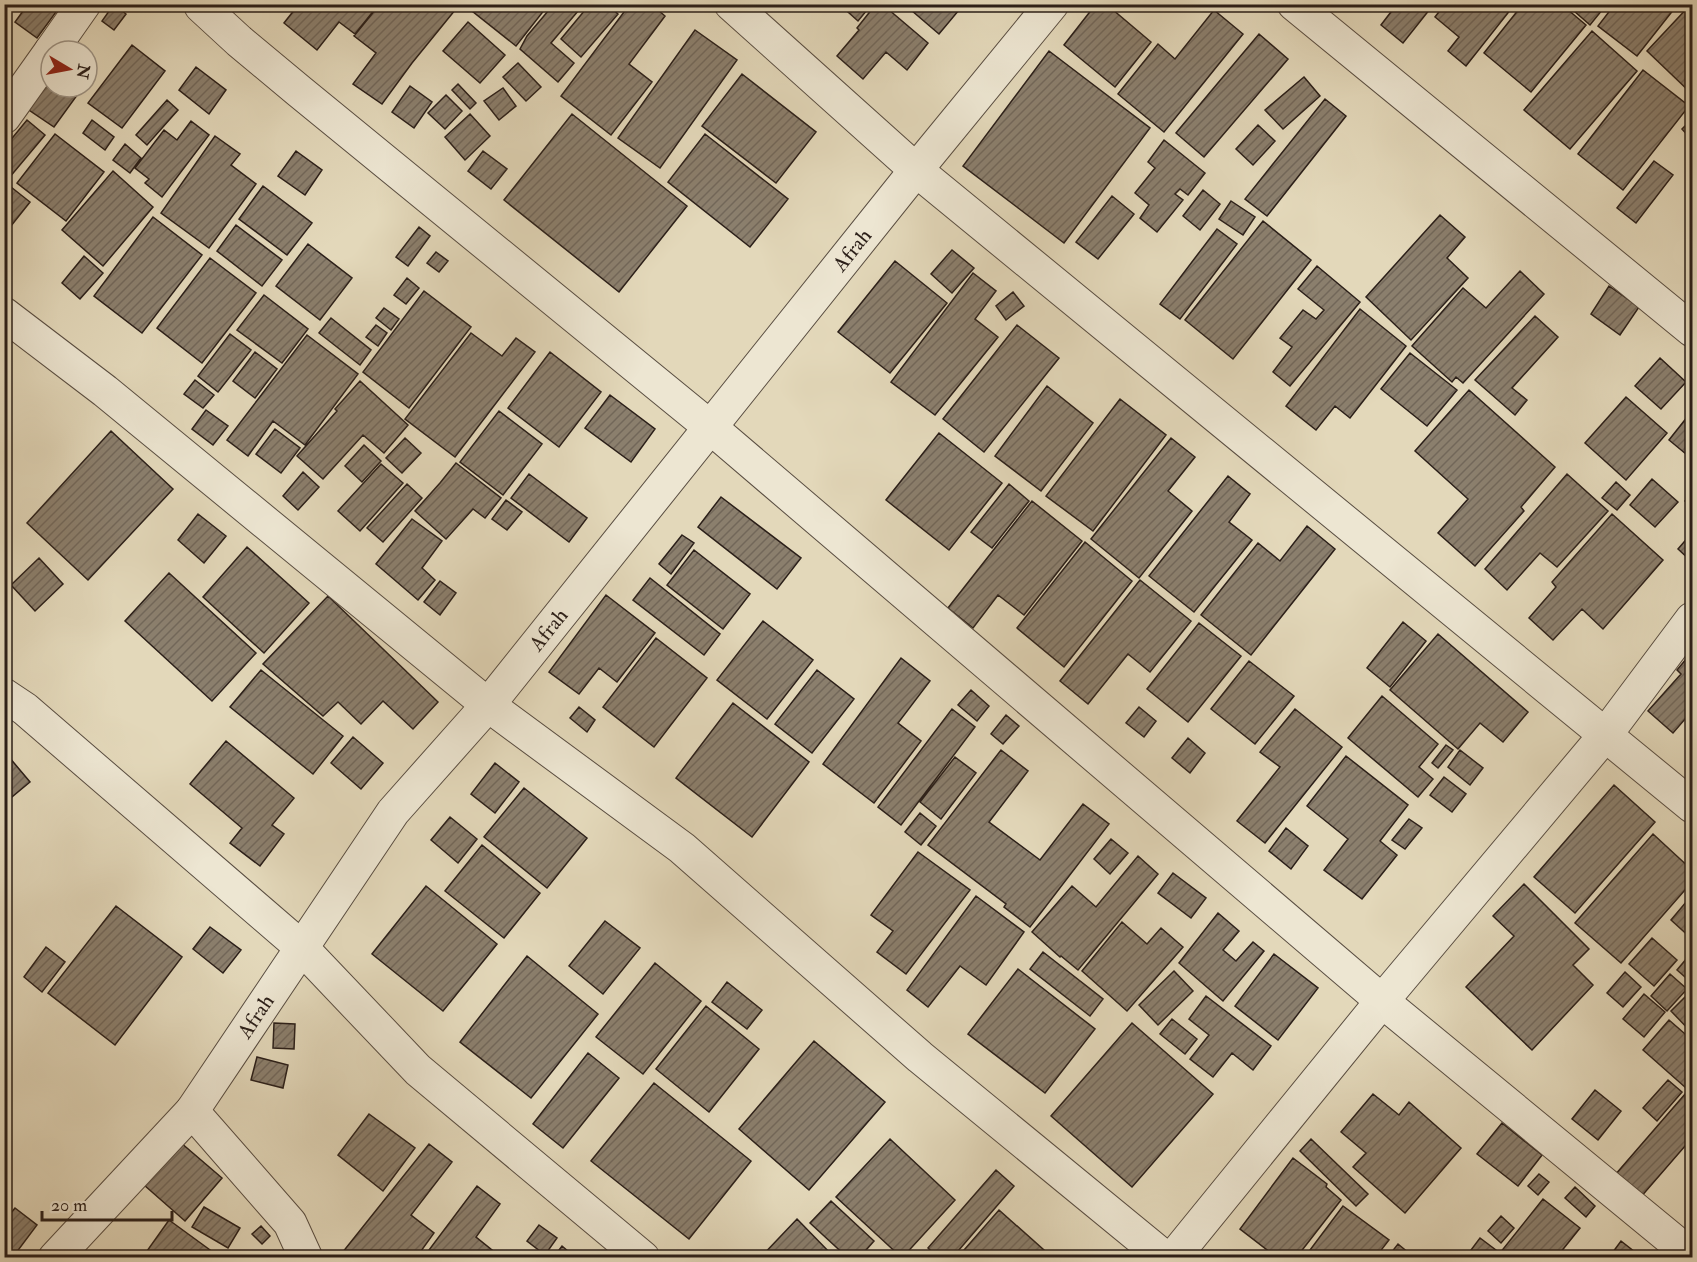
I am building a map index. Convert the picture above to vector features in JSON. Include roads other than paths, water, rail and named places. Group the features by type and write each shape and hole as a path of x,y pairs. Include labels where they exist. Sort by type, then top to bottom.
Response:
{"street":[{"path":"59,39 84,4"},
{"path":"731,4 916,170 1692,806"},
{"name":"Afrah","path":"55,1257 192,1111 393,812 488,705 916,170 1052,4"},
{"path":"1294,4 1692,330"},
{"path":"201,6 298,90 710,427 1383,1001 1692,1256"},
{"path":"4,117 39,68"},
{"path":"4,314 105,391 488,705 682,848 929,1064 1165,1257"},
{"path":"1173,1257 1606,734 1692,619"},
{"path":"4,695 25,709 301,947 418,1070 643,1257"},
{"path":"192,1111 290,1223 306,1257"}]}
